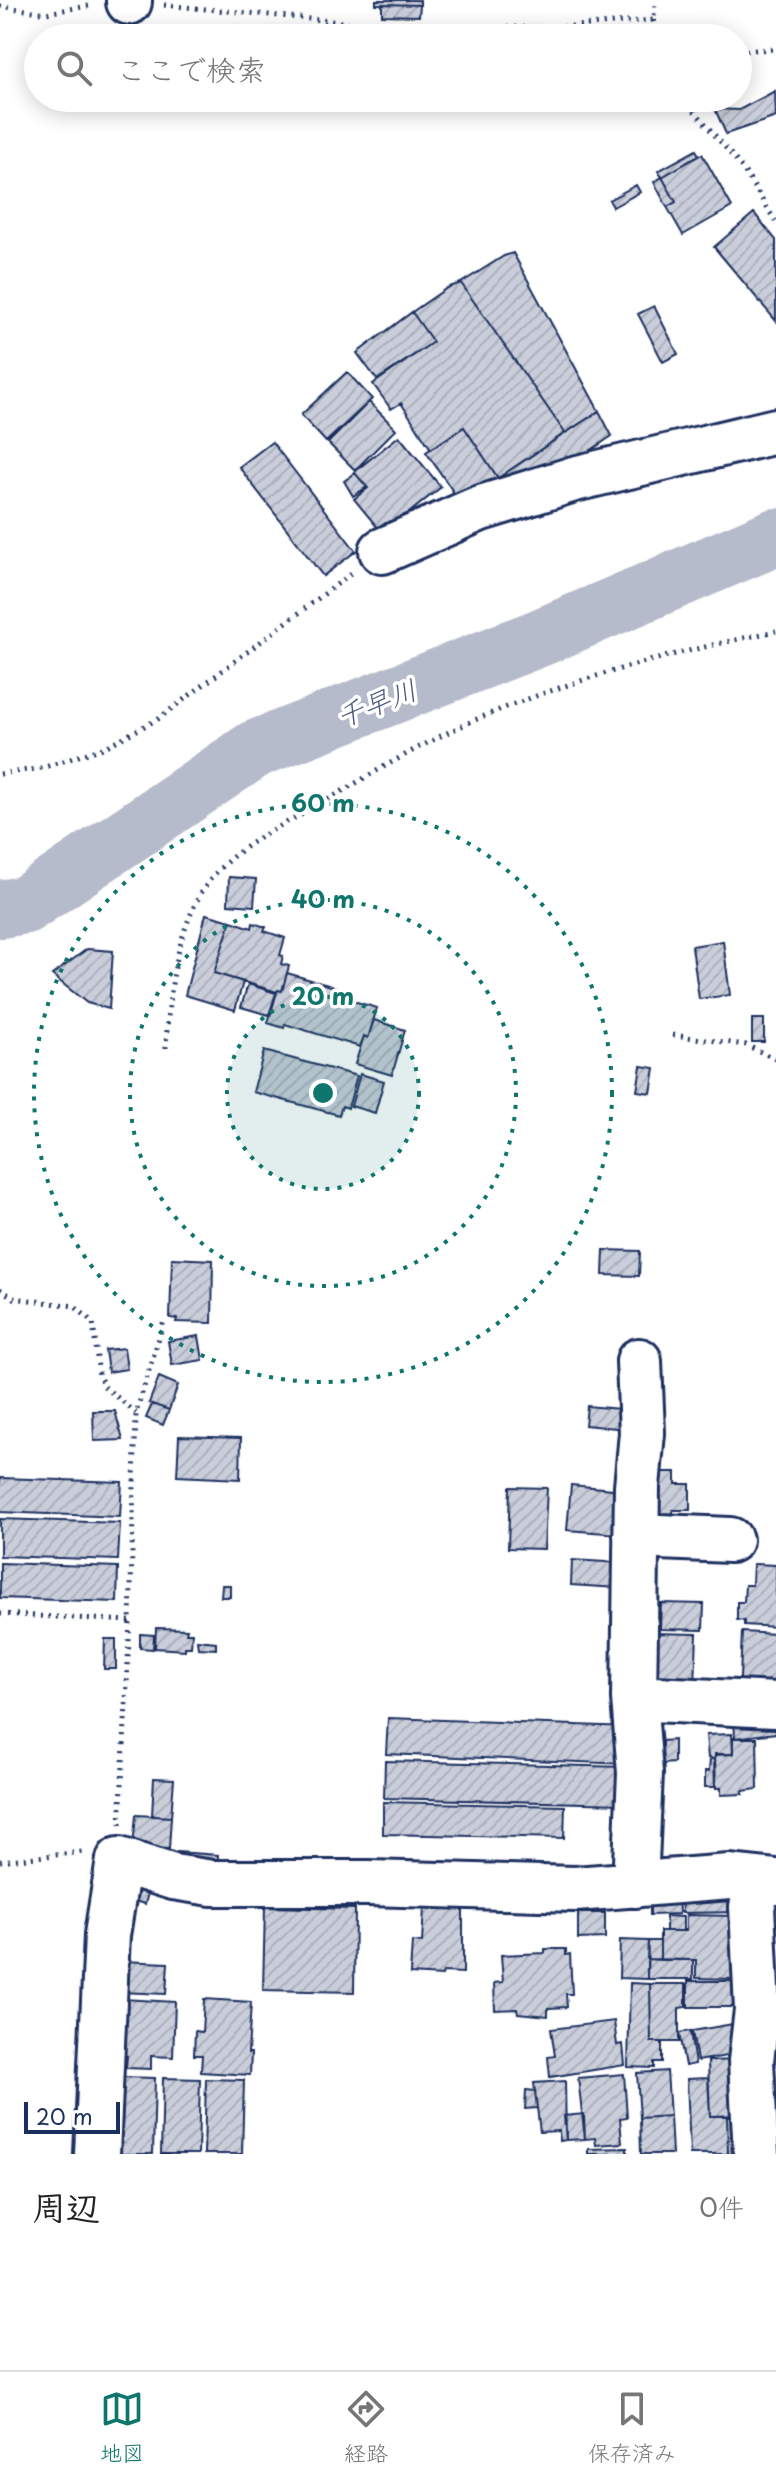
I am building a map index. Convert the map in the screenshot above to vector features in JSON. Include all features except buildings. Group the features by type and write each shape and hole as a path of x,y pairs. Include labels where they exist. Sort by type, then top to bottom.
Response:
{"street":[{"path":"382,551 478,509 574,479 776,431"},
{"path":"635,1885 640,1773 634,1698 637,1486 642,1433 639,1361"},
{"path":"636,1536 730,1540"},
{"path":"634,1698 776,1705"},
{"path":"97,2154 107,1935 119,1860 173,1877 212,1883 369,1883 575,1889 730,1877 768,1882 752,1907 757,2010 751,2061 756,2154"}],"path":[{"path":"655,0 655,24"},
{"path":"0,6 46,13 129,1 364,24"},
{"path":"601,24 654,20"},
{"path":"752,50 776,49"},
{"path":"696,112 743,169 776,222"},
{"path":"0,774 42,768 103,748 158,719 382,551"},
{"path":"166,1048 167,1018 186,925 213,875 233,855 467,723 676,652 776,631"},
{"path":"673,1035 746,1045 776,1059"},
{"path":"0,1289 14,1298 74,1306 93,1322 99,1376 105,1387 136,1413"},
{"path":"0,1861 101,1850 119,1860 136,1413 164,1321"},
{"path":"0,1614 130,1621"}],"waterway":[{"name":"千早川","path":"0,909 25,905 255,749 539,638 776,537"}]}
